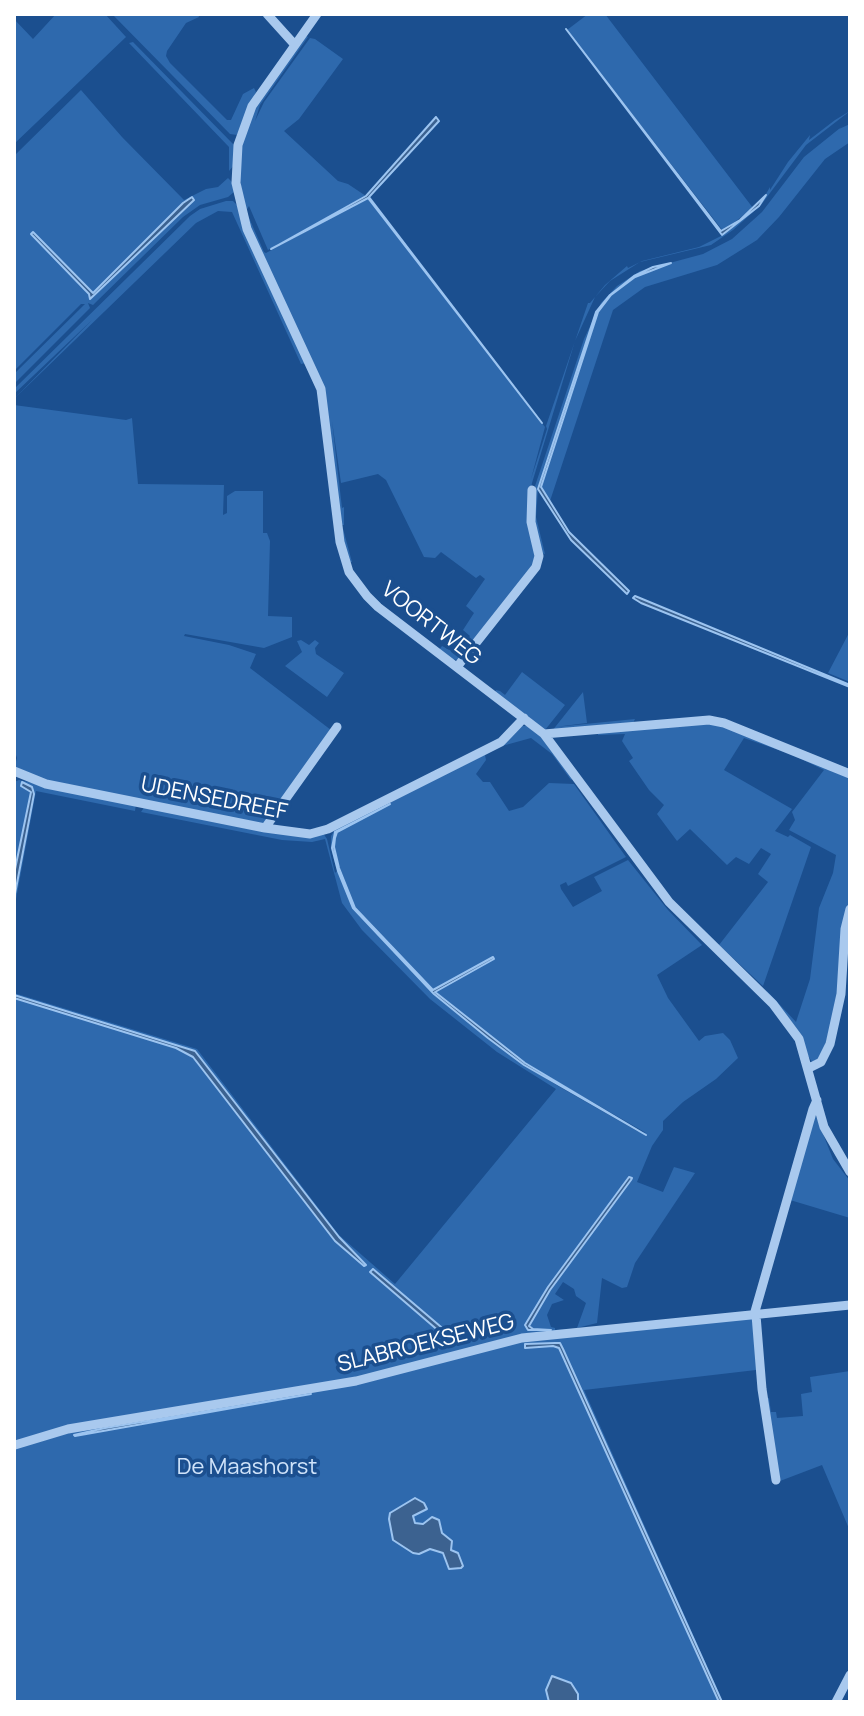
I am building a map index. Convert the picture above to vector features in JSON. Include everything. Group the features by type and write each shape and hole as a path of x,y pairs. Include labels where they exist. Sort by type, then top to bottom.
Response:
{"street":[{"path":"267,14 295,45"},
{"name":"VOORTWEG","path":"317,14 261,91 245,123 235,169 242,214 321,389 340,542 349,572 378,607 544,734 669,902 784,1017 799,1039 824,1127 850,1172"},
{"path":"457,667 536,567 539,556 530,511 532,490"},
{"name":"UDENSEDREEF","path":"14,771 46,784 265,828 310,834 328,829 501,742 524,718"},
{"path":"544,734 709,720 724,723 850,774"},
{"path":"265,828 337,727"},
{"path":"809,1068 821,1062 830,1044 841,994 845,929 850,909"},
{"path":"776,1480 755,1315 817,1100"},
{"name":"SLABROEKSEWEG","path":"15,1445 68,1429 356,1381 522,1338 850,1305"},
{"path":"836,1702 850,1675"}],"green space":[{"path":"56,14 105,14 126,37 14,144 14,19 33,39"},
{"path":"112,14 198,14 199,17 186,23 166,56 227,120 231,120 243,94 254,88 256,92 237,135 230,134"},
{"path":"588,14 605,14 753,208 723,231 567,30"},
{"path":"304,35 308,37 260,105 255,121 264,102 310,38 315,39 343,59 299,119 284,131 338,181 366,196 268,250 249,206 246,211 264,252 266,253 368,198 545,427 531,479 575,342 528,503 536,562 458,660 439,650 442,646 456,653 470,636 463,630 474,613 466,606 485,579 480,575 476,578 441,552 435,558 424,557 386,480 378,474 341,483 332,421 344,507 342,525 350,562 343,544 327,410 244,213 238,161 249,116"},
{"path":"133,42 235,146 234,165 229,171 229,147 129,43"},
{"path":"81,90 184,200 206,189 218,187 228,178 234,192 228,197 200,205 183,217 93,305 88,303 90,308 14,384 14,374 85,304 81,304 14,371 14,156","holes":["194,200 90,299 33,232 93,293 183,203"]},
{"path":"850,111 806,145 761,205 733,230 711,245 640,262 699,247 723,235 759,206 810,135 809,140"},
{"path":"850,120 839,129 850,124 850,142 825,159 757,240 717,265 645,287 613,310 550,501 541,488 538,489 536,517 545,554 541,553 533,523 534,489 584,339 601,303 617,286 640,271 703,254 732,239 762,212 804,157"},
{"path":"226,201 237,205 306,363 301,364 232,212 218,211 196,223 14,399 92,320 14,394 14,389 190,216 200,209"},
{"path":"640,262 610,281 595,297 605,285 627,266"},
{"path":"595,297 575,341 588,303"},
{"path":"14,405 126,420 132,418 138,484 224,485 223,515 227,513 227,496 235,491 263,491 263,533 267,533 270,541 268,616 292,617 292,637 264,648 184,636 256,654 250,668 331,730 263,826 41,781 14,768 17,758 14,749"},
{"path":"850,631 850,682 828,673"},
{"path":"315,640 319,643 315,648 316,654 344,673 327,697 285,666 302,652 297,641 309,645"},
{"path":"522,672 565,705 545,730 495,693 496,690 505,695"},
{"path":"583,692 587,723 555,727"},
{"path":"635,719 633,723 552,731 555,727"},
{"path":"718,723 787,753 744,738 724,770 792,809 775,831 788,837 790,835 811,847 763,986 719,945 768,882 758,874 771,854 761,848 749,864 736,857 727,865 690,829 677,841 657,814 664,805 649,790 629,761 633,758 622,741 625,734 598,735 598,732"},
{"name":"De Maashorst","path":"522,726 529,726 543,738 574,778 571,780 552,754 531,738 502,746 485,755 486,760 476,774 483,782 490,782 509,811 523,807 549,783 574,784 626,857 568,886 566,882 560,885 573,907 602,891 594,877 628,860 668,910 702,945 657,975 668,998 699,1041 705,1036 723,1033 730,1040 738,1058 663,1121 663,1130 652,1146 637,1182 663,1192 674,1167 695,1173 635,1263 627,1287 622,1288 602,1278 597,1323 577,1328 586,1303 563,1282 555,1294 564,1300 552,1304 547,1315 555,1330 752,1317 775,1483 756,1370 584,1390 723,1702 585,1400 719,1702 14,1702 14,993 197,1049 339,1235 395,1284 556,1089 497,1052 430,999 362,930 342,903 325,839 312,842 282,840 141,812 145,806 323,833 327,839 335,873 337,871 331,848 331,836 336,828","holes":["384,807 337,832 335,838 339,868 355,908 433,990 493,957 435,992 525,1063 646,1133 637,1131 558,1086 488,1038 434,994 353,908 338,871 332,848 334,832","629,1177 631,1180 550,1290 529,1325 531,1329 538,1329 530,1331 525,1325 548,1287"]},
{"path":"797,757 850,777 850,904 839,993 822,1057 812,1062 766,990 796,1022 810,979 819,908 833,873 836,855 789,830 795,820 792,812 824,770"},
{"path":"19,780 136,804 135,811 36,791 14,910 14,782"},
{"path":"815,1114 833,1159 850,1181 850,1218 790,1200"},
{"path":"850,1371 850,1531 822,1465 780,1481 764,1399 769,1398 771,1412 776,1412 777,1418 803,1416 801,1394 812,1392 810,1377"}],"shaded area":[{"path":"566,29 721,231 740,220 766,195 759,206 722,235"},
{"path":"436,117 439,121 369,197 542,423 368,198 271,249 366,196"},
{"path":"192,197 194,200 90,299 89,294 31,234 33,232 93,293"},
{"path":"671,263 635,277 611,295 598,312 541,487 569,532 629,591 627,594 571,540 538,489 596,312 610,295 634,276"},
{"path":"635,596 850,687 641,603 633,598"},
{"path":"22,782 32,787 34,794 14,899 14,874 31,792 21,786"},
{"path":"390,804 337,832 334,847 355,908 433,990 493,957 435,992 525,1063 646,1135 524,1065 488,1038 434,994 353,908 338,871 332,848 335,832"},
{"path":"14,995 195,1051 339,1237 366,1265 335,1241 193,1057 176,1048 14,998"},
{"path":"629,1177 631,1180 550,1290 529,1326 551,1330 528,1330 525,1325 548,1287"},
{"path":"373,1269 454,1338 464,1341 448,1339 370,1272"},
{"path":"560,1343 722,1702 719,1702 559,1348 525,1348 525,1344"},
{"path":"311,1394 75,1436 74,1435 105,1428"},
{"path":"415,1498 427,1509 413,1516 415,1523 423,1524 432,1517 439,1520 442,1533 452,1541 451,1550 458,1553 461,1568 449,1569 443,1553 430,1549 413,1553 393,1540 390,1513"},
{"path":"552,1676 571,1683 578,1694 578,1702 549,1702 546,1690"}]}
